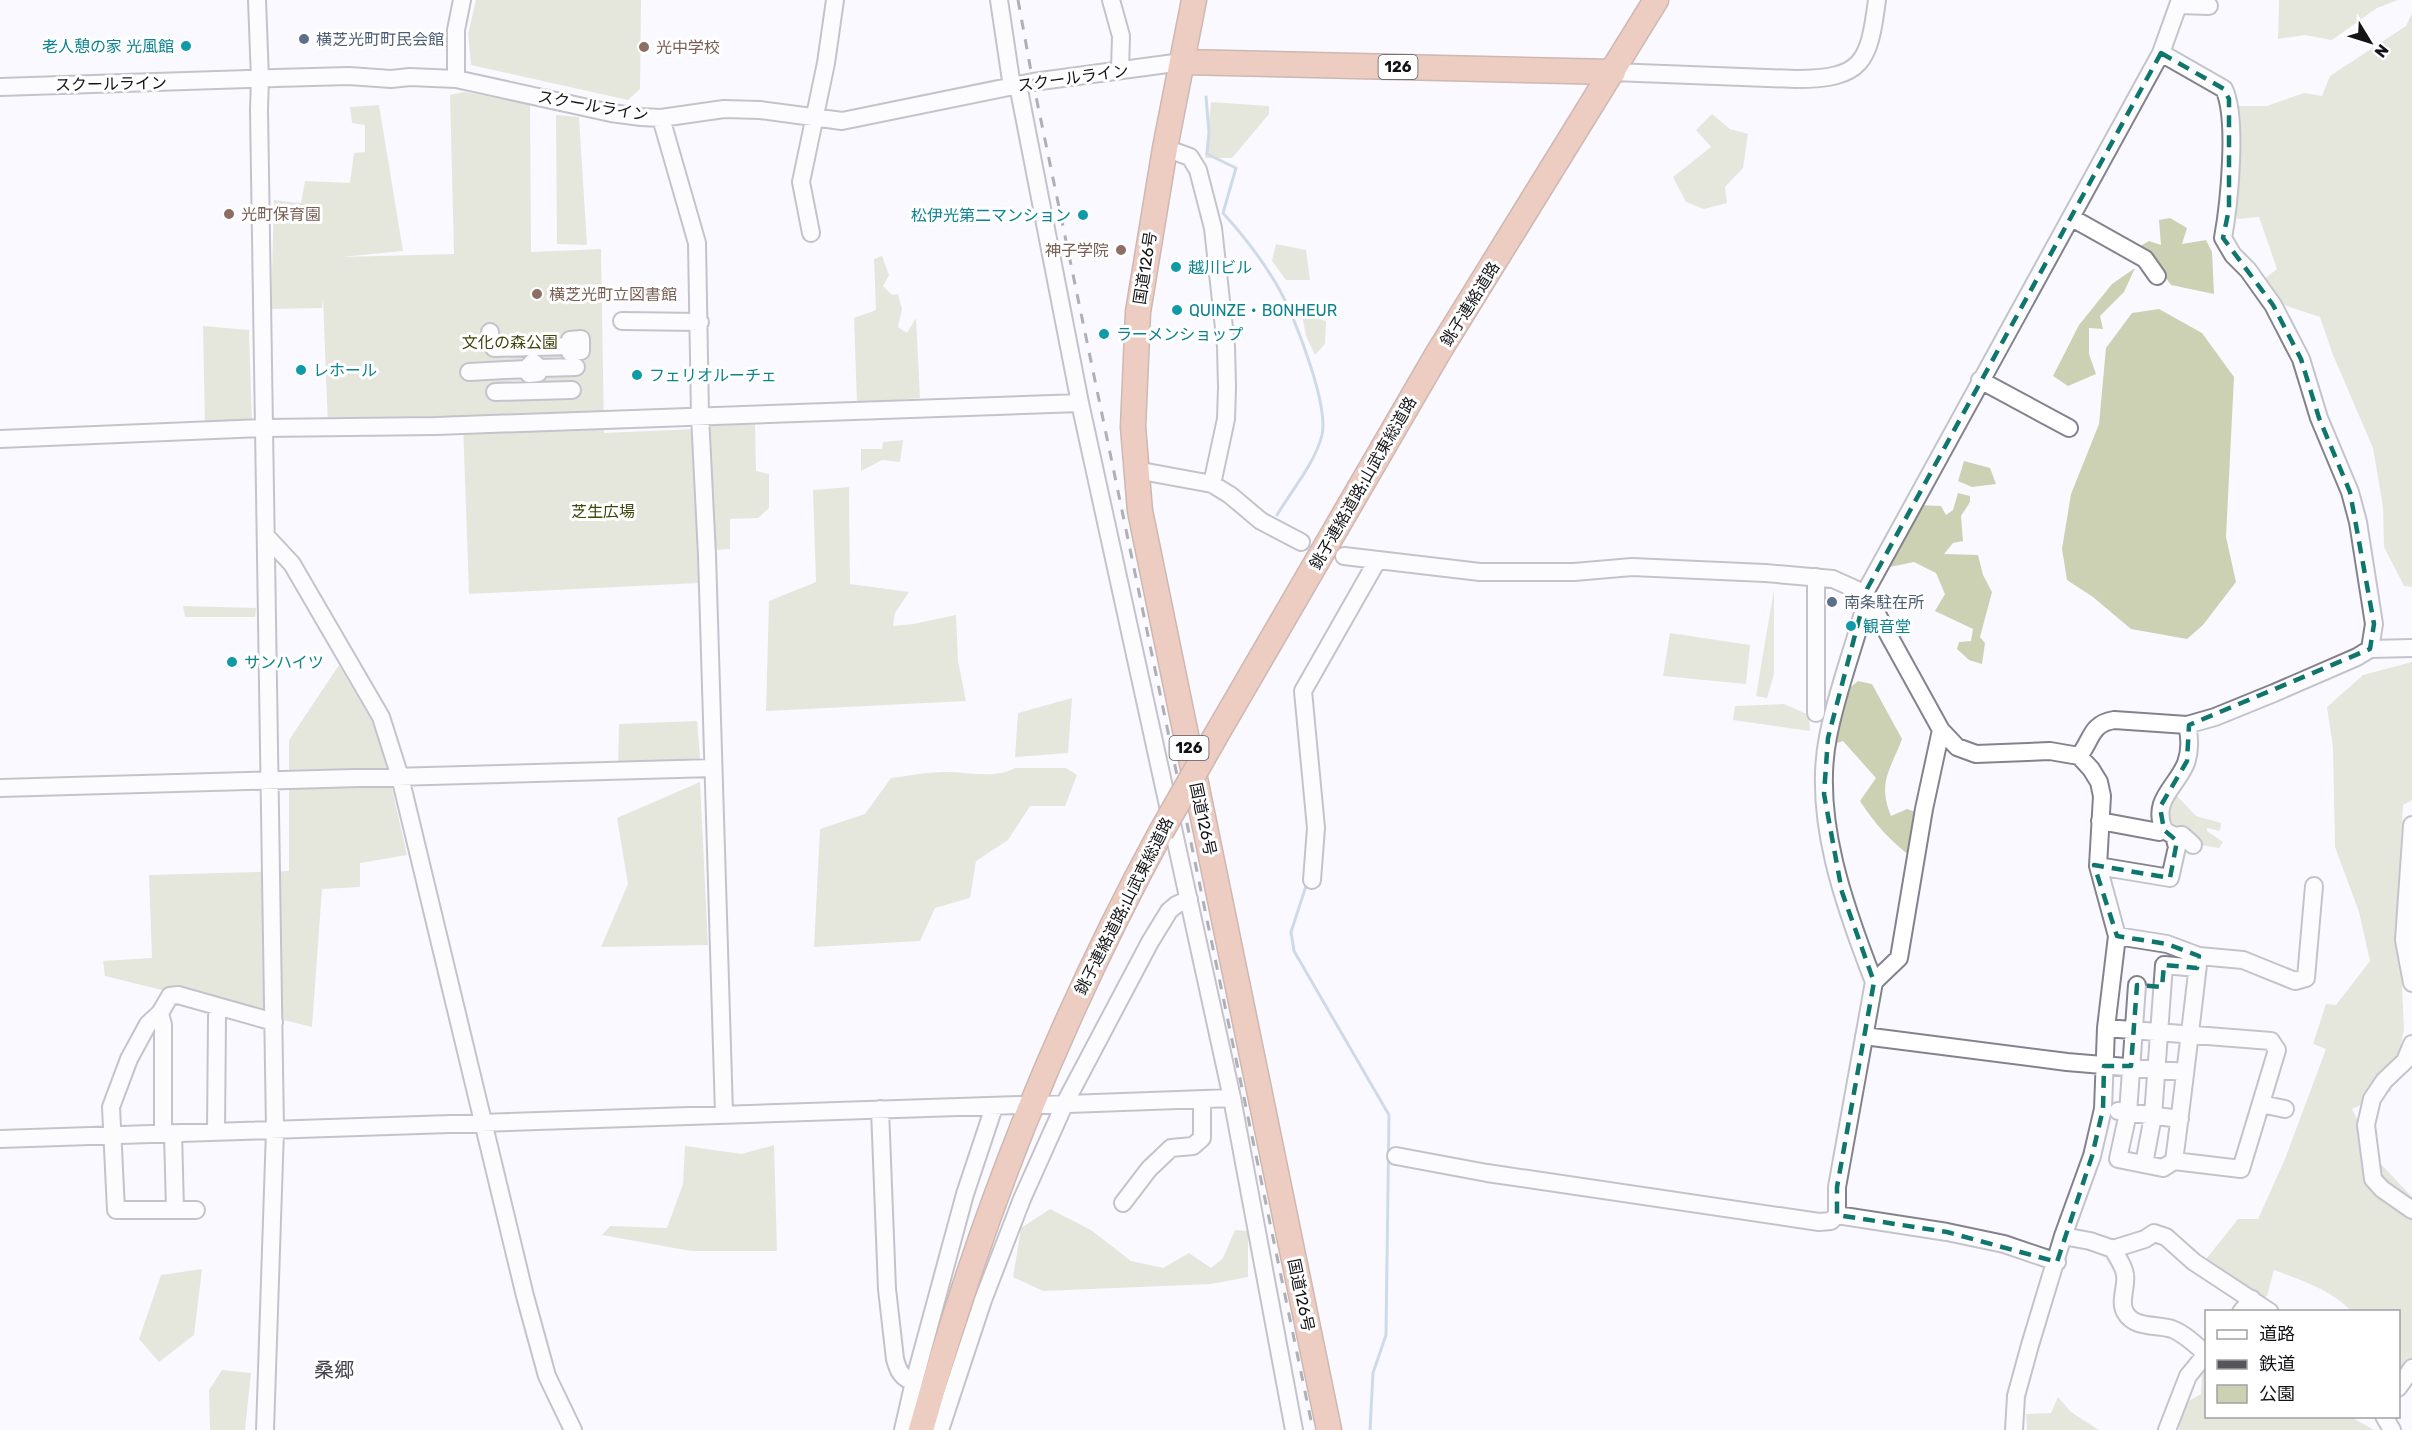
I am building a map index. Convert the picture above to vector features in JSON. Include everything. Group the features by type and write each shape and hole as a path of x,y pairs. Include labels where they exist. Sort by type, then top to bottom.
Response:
{"highway":[{"name":"国道126号","path":"1194,0 1165,148 1138,312 1133,427 1136,470 1140,511 1329,1430"},
{"name":"126","path":"1604,72 1637,0"},
{"name":"126","path":"1604,72 1656,0"},
{"name":"126","path":"1182,62 1604,72"},
{"name":"銚子連絡道路","path":"1438,353 1604,72"},
{"name":"銚子連絡道路;山武東総道路","path":"921,1430 960,1296 1019,1132 1063,1027 1096,957 1161,832 1438,353"}],"street":[{"path":"257,0 275,1130 265,1430"},
{"path":"456,80 456,30 462,0"},
{"path":"811,233 801,182 826,63 835,0"},
{"path":"999,0 1080,403 1232,1098 1294,1430"},
{"path":"1111,0 1121,36 1120,70"},
{"path":"1604,72 1796,79 1831,78 1852,70 1868,50 1872,38 1877,0"},
{"path":"1396,1156 1487,1173 1819,1222 1831,1221 1837,1215 1836,1187 1874,982 1842,892 1834,862 1824,794 1828,738 1864,609 1866,594 1980,380 2072,218 2161,52 2180,3 2209,6"},
{"path":"2161,52 2224,89 2229,99 2231,125 2229,209 2223,238 2233,255 2248,270 2273,305 2301,359 2319,418 2350,492 2358,522 2374,624 2370,649"},
{"name":"スクールライン","path":"0,87 349,76 456,80 611,113 662,118 724,109 760,110 853,120 1015,86 1182,62"},
{"path":"662,118 698,243 700,417 707,555 724,1113"},
{"path":"1165,148 1190,157 1198,170 1214,239 1226,346 1227,387 1226,419 1212,484"},
{"path":"2072,218 2145,258 2157,276"},
{"path":"622,321 700,322"},
{"path":"492,383 491,343 533,369 574,387 574,355"},
{"path":"492,383 574,355"},
{"path":"469,372 492,383 574,355"},
{"path":"1980,380 2069,428"},
{"path":"0,439 264,428 436,426 1080,403"},
{"path":"1136,470 1212,484 1230,495 1261,522 1301,542"},
{"path":"266,536 292,564 375,706 386,729 400,777 525,1296 547,1376 573,1430"},
{"path":"1344,556 1480,572 1575,572 1632,567 1833,579 1866,594 1941,730 1957,747 1976,754 2050,751 2079,756 2091,769 2102,796 2098,866 2117,936 2106,1028 2103,1109 2092,1156 2063,1236 2030,1345 2016,1396 2014,1430"},
{"path":"1312,880 1316,828 1303,691 1377,561"},
{"path":"1816,577 1816,713"},
{"path":"2079,756 2087,746 2092,732 2103,722 2114,720 2187,725 2214,717 2274,693 2357,657 2370,649 2412,648"},
{"path":"2098,866 2170,878 2177,847 2159,818 2160,807 2187,761 2187,725"},
{"path":"1874,982 1899,958 1941,730"},
{"path":"0,788 713,768"},
{"path":"2100,821 2182,835 2193,845"},
{"path":"2412,825 2404,940 2412,983"},
{"path":"2144,1164 2153,1116 2164,965 2243,960 2295,981 2306,978 2314,886"},
{"path":"940,1430 983,1300 1022,1200 1065,1103 1150,942 1169,911 1189,899"},
{"path":"2117,936 2167,944 2198,962"},
{"path":"2297,960 2310,945"},
{"path":"2174,1161 2198,962"},
{"path":"2110,980 2162,987"},
{"path":"2106,1028 2134,1030 2158,1032 2190,1035 2271,1041 2277,1050 2241,1169 2174,1161 2163,1168 2118,1159 2128,1113 2131,1066 2134,1030 2137,985"},
{"path":"196,1210 116,1210 111,1107 125,1069 148,1024 160,1013 170,996 178,995 274,1022"},
{"path":"216,1132 217,1016 220,1007"},
{"path":"160,1013 163,1025 174,1210"},
{"path":"1864,1036 2104,1066 2131,1066 2185,1072"},
{"path":"2412,1044 2405,1061 2384,1081 2372,1099 2366,1125 2373,1179 2382,1189 2412,1210"},
{"path":"1041,1105 1232,1098"},
{"path":"1123,1203 1149,1169 1171,1148 1193,1146 1202,1138 1202,1100"},
{"path":"2261,1104 2285,1109"},
{"path":"0,1139 724,1113 1020,1105"},
{"path":"903,1430 962,1204 994,1107"},
{"path":"880,1109 887,1289 895,1359 898,1370 914,1382"},
{"path":"2103,1109 2180,1119"},
{"path":"1837,1215 1947,1232 2004,1244 2057,1262"},
{"path":"2063,1236 2090,1241 2113,1249 2145,1239 2154,1233 2166,1237 2194,1262 2258,1308"},
{"path":"2113,1249 2126,1276 2122,1306 2126,1314 2148,1334 2173,1330 2205,1353"},
{"path":"2167,1430 2188,1376 2205,1355"}],"highlighted area":[{"path":"2161,53 2224,89 2229,99 2229,209 2223,238 2273,305 2301,359 2319,418 2350,492 2374,624 2370,649 2189,725 2187,761 2160,807 2164,830 2177,841 2170,878 2094,865 2117,936 2167,944 2199,956 2197,968 2164,965 2162,987 2137,985 2131,1066 2104,1066 2103,1109 2092,1156 2057,1262 1947,1232 1837,1215 1837,1187 1874,982 1842,892 1824,794 1828,738 1867,589"}],"green space":[{"path":"476,0 641,0 640,89 628,100 471,65 468,34"},
{"path":"2279,0 2398,0 2377,8 2332,40 2305,35 2278,39"},
{"path":"2412,13 2412,587 2404,586 2384,547 2383,507 2373,448 2333,355 2320,317 2275,302 2263,280 2277,269 2259,217 2237,219 2233,199 2237,106 2267,106 2304,93 2322,96 2330,76 2406,26"},
{"name":"文化の森公園","path":"464,92 530,104 531,252 601,249 604,433 695,429 699,583 469,594 463,422 328,427 323,299 322,308 271,309 274,200 301,203 305,181 350,183 354,153 365,152 365,125 352,123 350,107 379,105 403,251 341,257 454,254 450,95"},
{"path":"1211,102 1269,106 1269,114 1232,158 1205,158"},
{"path":"1712,114 1730,129 1748,134 1743,168 1725,187 1727,203 1704,209 1686,202 1673,177 1711,147 1696,130"},
{"path":"556,115 579,117 587,245 557,244"},
{"path":"2170,218 2187,228 2182,244 2206,240 2212,252 2214,294 2171,285 2160,270 2137,248 2149,241 2161,245 2159,220"},
{"path":"1276,244 1306,250 1310,280 1286,280 1272,261"},
{"path":"882,256 889,275 883,286 892,295 898,294 902,309 898,327 907,333 916,318 920,398 857,403 854,318 876,310 874,259"},
{"path":"2135,268 2124,292 2100,316 2103,329 2089,328 2089,354 2096,374 2068,386 2053,376 2079,325 2112,284"},
{"path":"2159,309 2202,333 2234,377 2226,537 2236,582 2203,625 2187,639 2131,629 2093,597 2067,580 2062,549 2071,494 2099,424 2106,348 2132,313"},
{"path":"1302,315 1326,321 1325,344 1315,355 1306,336"},
{"path":"203,326 249,330 252,423 205,427"},
{"path":"755,424 756,471 769,474 769,508 758,518 730,519 730,549 713,550 709,426"},
{"path":"903,440 900,462 882,460 861,471 861,449 882,449 883,442"},
{"path":"1964,461 1990,468 1996,484 1972,487 1958,481"},
{"path":"849,487 850,584 909,592 895,613 893,626 956,615 958,661 966,701 766,711 769,601 816,582 813,490"},
{"path":"1958,493 1970,496 1970,502 1961,516 1963,541 1953,543 1944,554 1978,555 1983,575 1992,592 1980,637 1985,643 1982,664 1969,660 1957,649 1959,642 1971,641 1973,629 1935,611 1945,594 1936,573 1914,562 1890,567 1918,505 1941,506 1946,515 1953,510"},
{"path":"1774,589 1774,674 1767,698 1756,696"},
{"path":"183,606 256,608 255,617 185,617"},
{"path":"1670,633 1750,645 1746,684 1663,676"},
{"path":"2412,662 2412,800 2403,805 2398,895 2404,1030 2391,1091 2352,1109 2379,1162 2412,1197 2412,1363 2400,1391 2400,1310 2350,1310 2325,1291 2274,1270 2267,1296 2254,1309 2203,1263 2238,1219 2258,1219 2285,1159 2326,1049 2313,1044 2326,1004 2336,1005 2370,961 2359,912 2335,847 2333,747 2327,707 2363,675"},
{"path":"339,665 380,735 407,855 360,863 360,887 322,889 312,1027 105,976 103,961 152,958 149,875 289,871 289,740"},
{"path":"1858,681 1872,684 1902,739 1887,776 1885,794 1891,816 1907,809 1921,814 1913,858 1884,832 1860,801 1876,778 1843,741 1834,744 1846,691"},
{"path":"1072,698 1068,753 1015,757 1018,713"},
{"path":"1784,704 1809,715 1810,731 1733,720 1735,706"},
{"path":"697,721 701,769 618,771 619,724"},
{"path":"1015,768 1066,768 1077,775 1065,806 1030,806 1008,840 976,861 970,898 935,908 920,941 814,947 820,829 865,814 891,778 937,772 998,774"},
{"path":"700,782 708,945 601,947 628,884 617,818"},
{"path":"2176,795 2196,816 2221,823 2220,831 2207,828 2207,831 2223,842 2219,848 2201,845 2192,836 2180,833 2165,820 2167,805"},
{"path":"774,1145 777,1251 691,1251 602,1235 610,1226 667,1228 683,1184 685,1146 742,1154"},
{"path":"1050,1209 1091,1230 1131,1261 1163,1268 1189,1253 1211,1268 1223,1258 1235,1230 1248,1231 1248,1277 1211,1284 1043,1291 1013,1277 1021,1228"},
{"path":"202,1269 194,1335 159,1362 139,1339 161,1275"},
{"path":"2205,1367 2205,1418 2353,1418 2374,1430 2179,1430 2180,1406 2201,1394 2202,1371"},
{"path":"222,1370 251,1373 245,1430 210,1430 209,1390"},
{"path":"2058,1397 2071,1412 2099,1430 2027,1430 2026,1414 2051,1413"}],"waterway":[{"path":"1206,97 1209,132 1207,154 1236,168 1223,213 1252,248 1278,287 1309,360 1320,403 1323,421 1319,445 1309,466 1277,515"},
{"path":"1307,883 1291,932 1294,951 1389,1115 1386,1335 1373,1373 1370,1430"}],"railway":[{"path":"1018,0 1033,82 1313,1430"}],"place":[{"name":"横芝光町町民会館","path":"304,39"},
{"name":"老人憩の家 光風館","path":"186,46"},
{"name":"光中学校","path":"644,47"},
{"name":"光町保育園","path":"229,214"},
{"name":"松伊光第二マンション","path":"1083,215"},
{"name":"神子学院","path":"1121,250"},
{"name":"越川ビル","path":"1176,267"},
{"name":"横芝光町立図書館","path":"537,294"},
{"name":"QUINZE・BONHEUR","path":"1177,310"},
{"name":"ラーメンショップ","path":"1104,334"},
{"name":"レホール","path":"301,370"},
{"name":"フェリオルーチェ","path":"637,375"},
{"name":"南条駐在所","path":"1832,602"},
{"name":"観音堂","path":"1851,626"},
{"name":"サンハイツ","path":"232,662"}],"district":[{"name":"桑郷","path":"334,1370"}],"park label":[{"name":"芝生広場","path":"603,511"}]}
